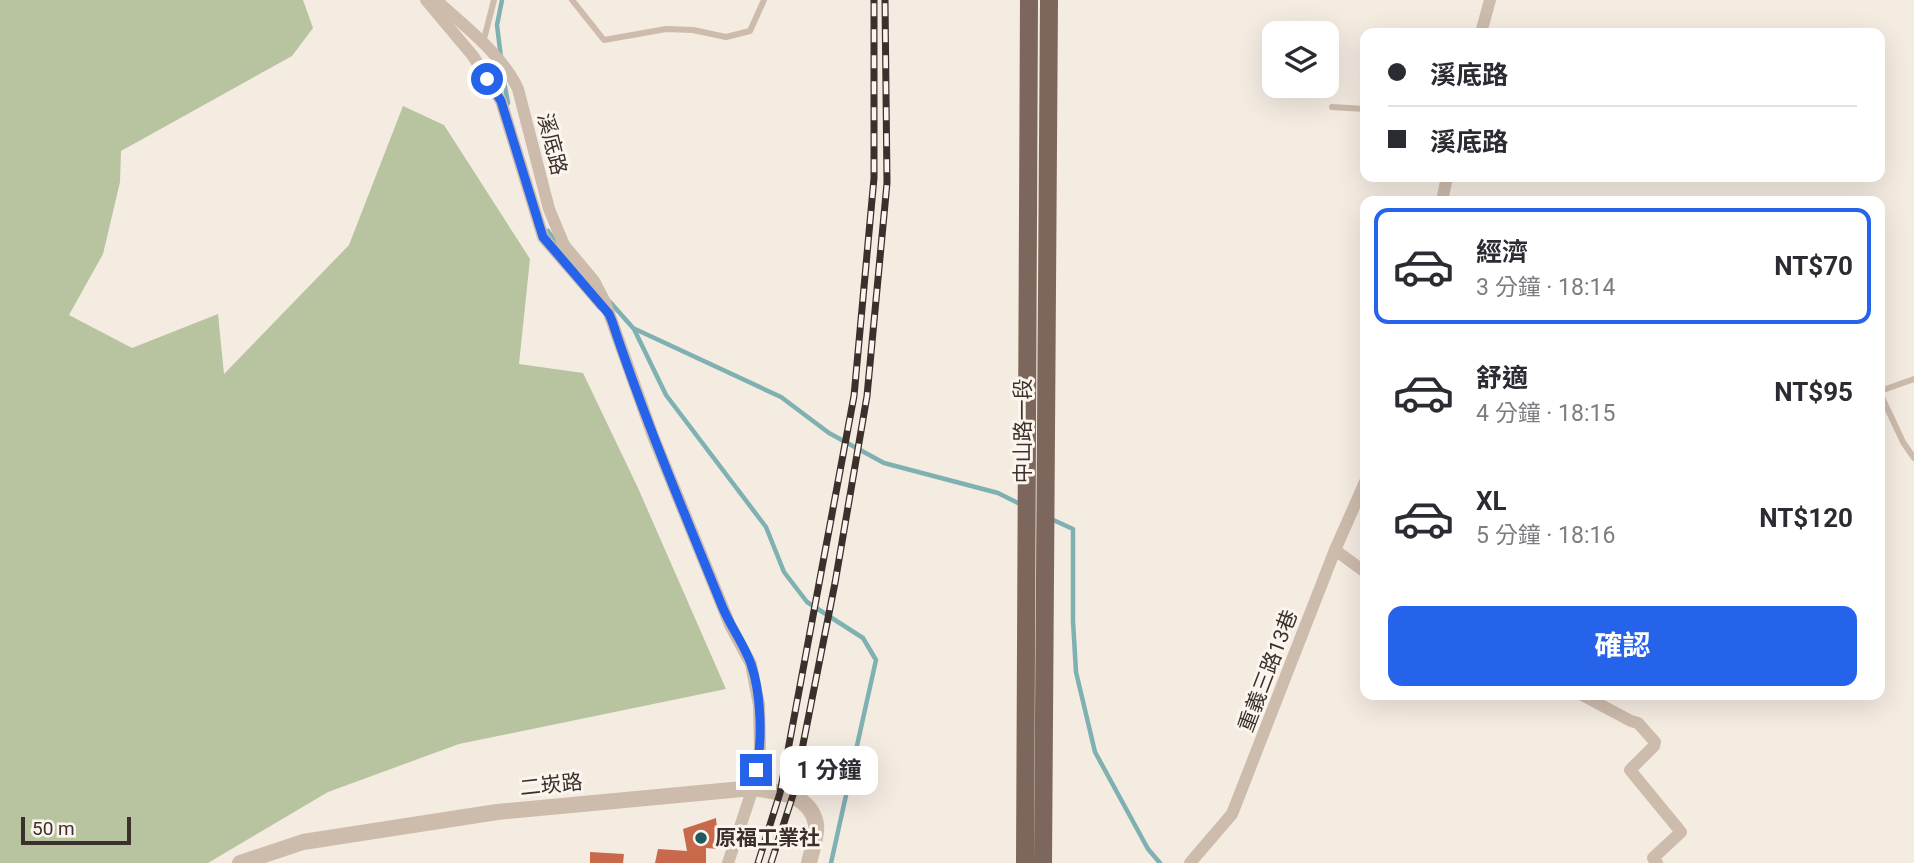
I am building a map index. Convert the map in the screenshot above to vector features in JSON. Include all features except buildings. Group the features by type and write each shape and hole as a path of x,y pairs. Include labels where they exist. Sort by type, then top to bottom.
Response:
{"main road":[{"name":"中山路一段","path":"1025,863 1029,0"},
{"name":"中山路一段","path":"1043,863 1049,0"}],"street":[{"name":"溪底路","path":"426,0 473,56 501,101 543,237 607,308"},
{"name":"溪底路","path":"436,0 510,72 518,89 549,209 564,245 594,281 607,308 658,449 730,625 751,664 758,705 760,752 752,788 728,863"},
{"path":"1482,28 1490,0"},
{"name":"重義三路13巷","path":"1189,863 1232,814 1335,550 1360,493"},
{"path":"1335,550 1360,568"},
{"path":"1591,700 1631,722 1638,723 1655,742 1654,747 1630,770 1681,832 1653,858 1657,863"},
{"name":"二崁路","path":"240,863 303,842 497,812 752,788 793,795 806,804 816,825 809,863"}],"lane":[{"path":"487,48 494,0"},
{"path":"572,0 604,40 666,29 693,30 726,37 750,31 765,0"},
{"path":"1332,107 1360,109"},
{"path":"1885,390 1914,379"},
{"path":"1885,403 1903,442 1914,458"}],"green space":[{"path":"0,0 303,0 313,28 292,56 121,151 120,182 103,254 69,315 132,348 218,314 224,374 349,245 403,106 444,125 530,259 519,364 583,373 638,488 726,689 459,744 328,792 208,863 0,863"}],"waterway":[{"path":"501,58 497,25 502,0"},
{"path":"502,70 508,103"},
{"path":"548,231 559,246"},
{"path":"610,302 634,329 666,395 766,527 784,572 807,602 863,638 876,660 831,863"},
{"path":"635,329 781,397 829,433 884,463 998,493 1022,505"},
{"path":"1049,518 1073,529 1076,672 1095,752 1148,849 1160,863"}],"railway":[{"path":"758,863 780,793 854,396 874,178 874,0"},
{"path":"771,863 793,795 835,583 867,396 887,183 885,0"}],"place":[{"name":"原福工業社","path":"701,838"}],"route":[{"path":"487,79 501,101 543,237 609,314 653,436 730,625 751,664 758,705 760,752 756,770"}]}
